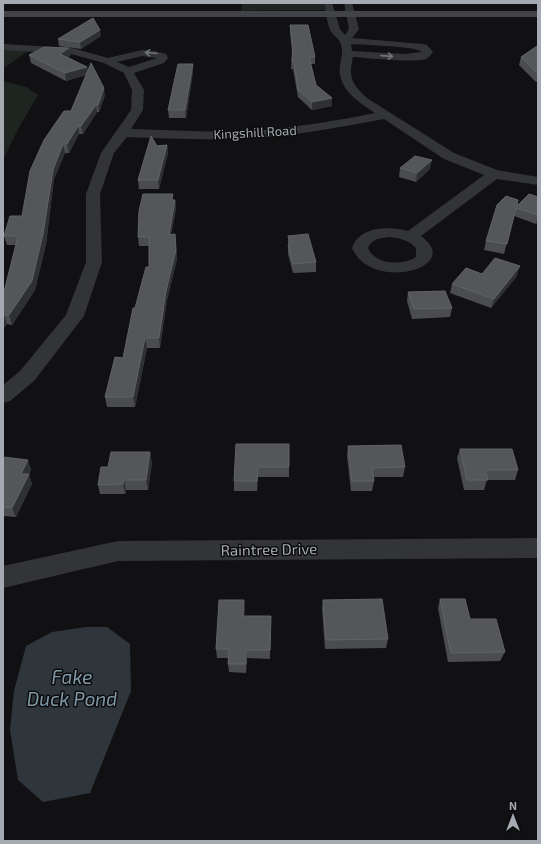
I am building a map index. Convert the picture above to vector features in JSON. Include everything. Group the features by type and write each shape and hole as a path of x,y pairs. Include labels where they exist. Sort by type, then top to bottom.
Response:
{"street":[{"path":"328,3 335,30 345,41 348,54 346,79 351,89 363,100 449,156 494,174 538,181"},
{"path":"345,41 354,29 348,3"},
{"path":"3,14 538,14"},
{"path":"345,41 410,45 423,47 428,52 424,56 404,57 348,54"},
{"path":"3,46 72,51 108,61 128,71 138,90 137,110 124,133 108,153 93,194 94,262 75,316 27,376 3,396"},
{"path":"108,61 146,52 157,53 163,58 160,62 128,71"},
{"name":"Kingshill Road","path":"124,133 224,135 269,134 316,128 385,114"},
{"path":"410,236 494,174"},
{"name":"Raintree Drive","path":"3,577 118,551 538,548"}],"shaded area":[{"path":"242,3 324,3 325,10 241,11"},
{"path":"3,50 30,50 4,68 3,71"},
{"path":"3,81 26,87 38,95 18,129 3,160"}],"water":[{"name":"Fake Duck Pond","path":"86,627 107,627 130,644 131,691 90,793 43,802 18,780 10,730 14,691 26,646 52,632"}],"building":[{"path":"93,18 100,30 80,42 58,39"},
{"path":"290,25 308,25 315,57 309,57 316,85 332,98 312,102 298,90 294,62 292,62 293,47"},
{"path":"537,46 538,47 538,74 521,57"},
{"path":"44,47 69,48 60,54 87,67 65,73 29,55"},
{"path":"91,63 104,88 98,105 96,105 81,126 78,126 67,144 63,144 53,170 43,234 32,281 9,315 3,316 3,292 18,236 4,236 10,216 22,216 30,171 44,140 64,111 71,111"},
{"path":"178,64 193,64 185,110 168,110"},
{"path":"151,136 157,146 167,145 158,180 138,180"},
{"path":"415,156 432,160 417,173 400,168"},
{"path":"143,194 173,194 172,200 175,200 169,235 175,234 176,250 166,291 159,338 145,338 133,397 105,397 115,357 123,358 133,308 135,308 146,267 149,267 149,237 138,237 139,211"},
{"path":"529,194 538,197 538,215 516,208 507,244 486,241 497,205 506,196 518,200 517,206"},
{"path":"308,234 316,262 293,264 288,245 290,245 288,236"},
{"path":"495,258 520,266 494,299 452,284 466,268 482,274"},
{"path":"445,291 452,308 414,309 408,292"},
{"path":"236,444 289,444 289,467 258,467 257,481 234,481"},
{"path":"401,445 405,467 372,468 374,481 352,481 348,446"},
{"path":"460,449 512,449 518,470 485,470 488,480 467,480"},
{"path":"111,452 150,452 146,480 124,480 123,484 98,485 101,467 108,467"},
{"path":"3,457 28,460 21,474 29,474 12,508 3,507"},
{"path":"382,599 388,639 326,640 323,600"},
{"path":"440,599 465,599 470,619 496,619 505,652 451,653"},
{"path":"219,600 244,600 243,616 271,616 270,650 246,650 246,664 228,664 229,649 216,649"}]}
